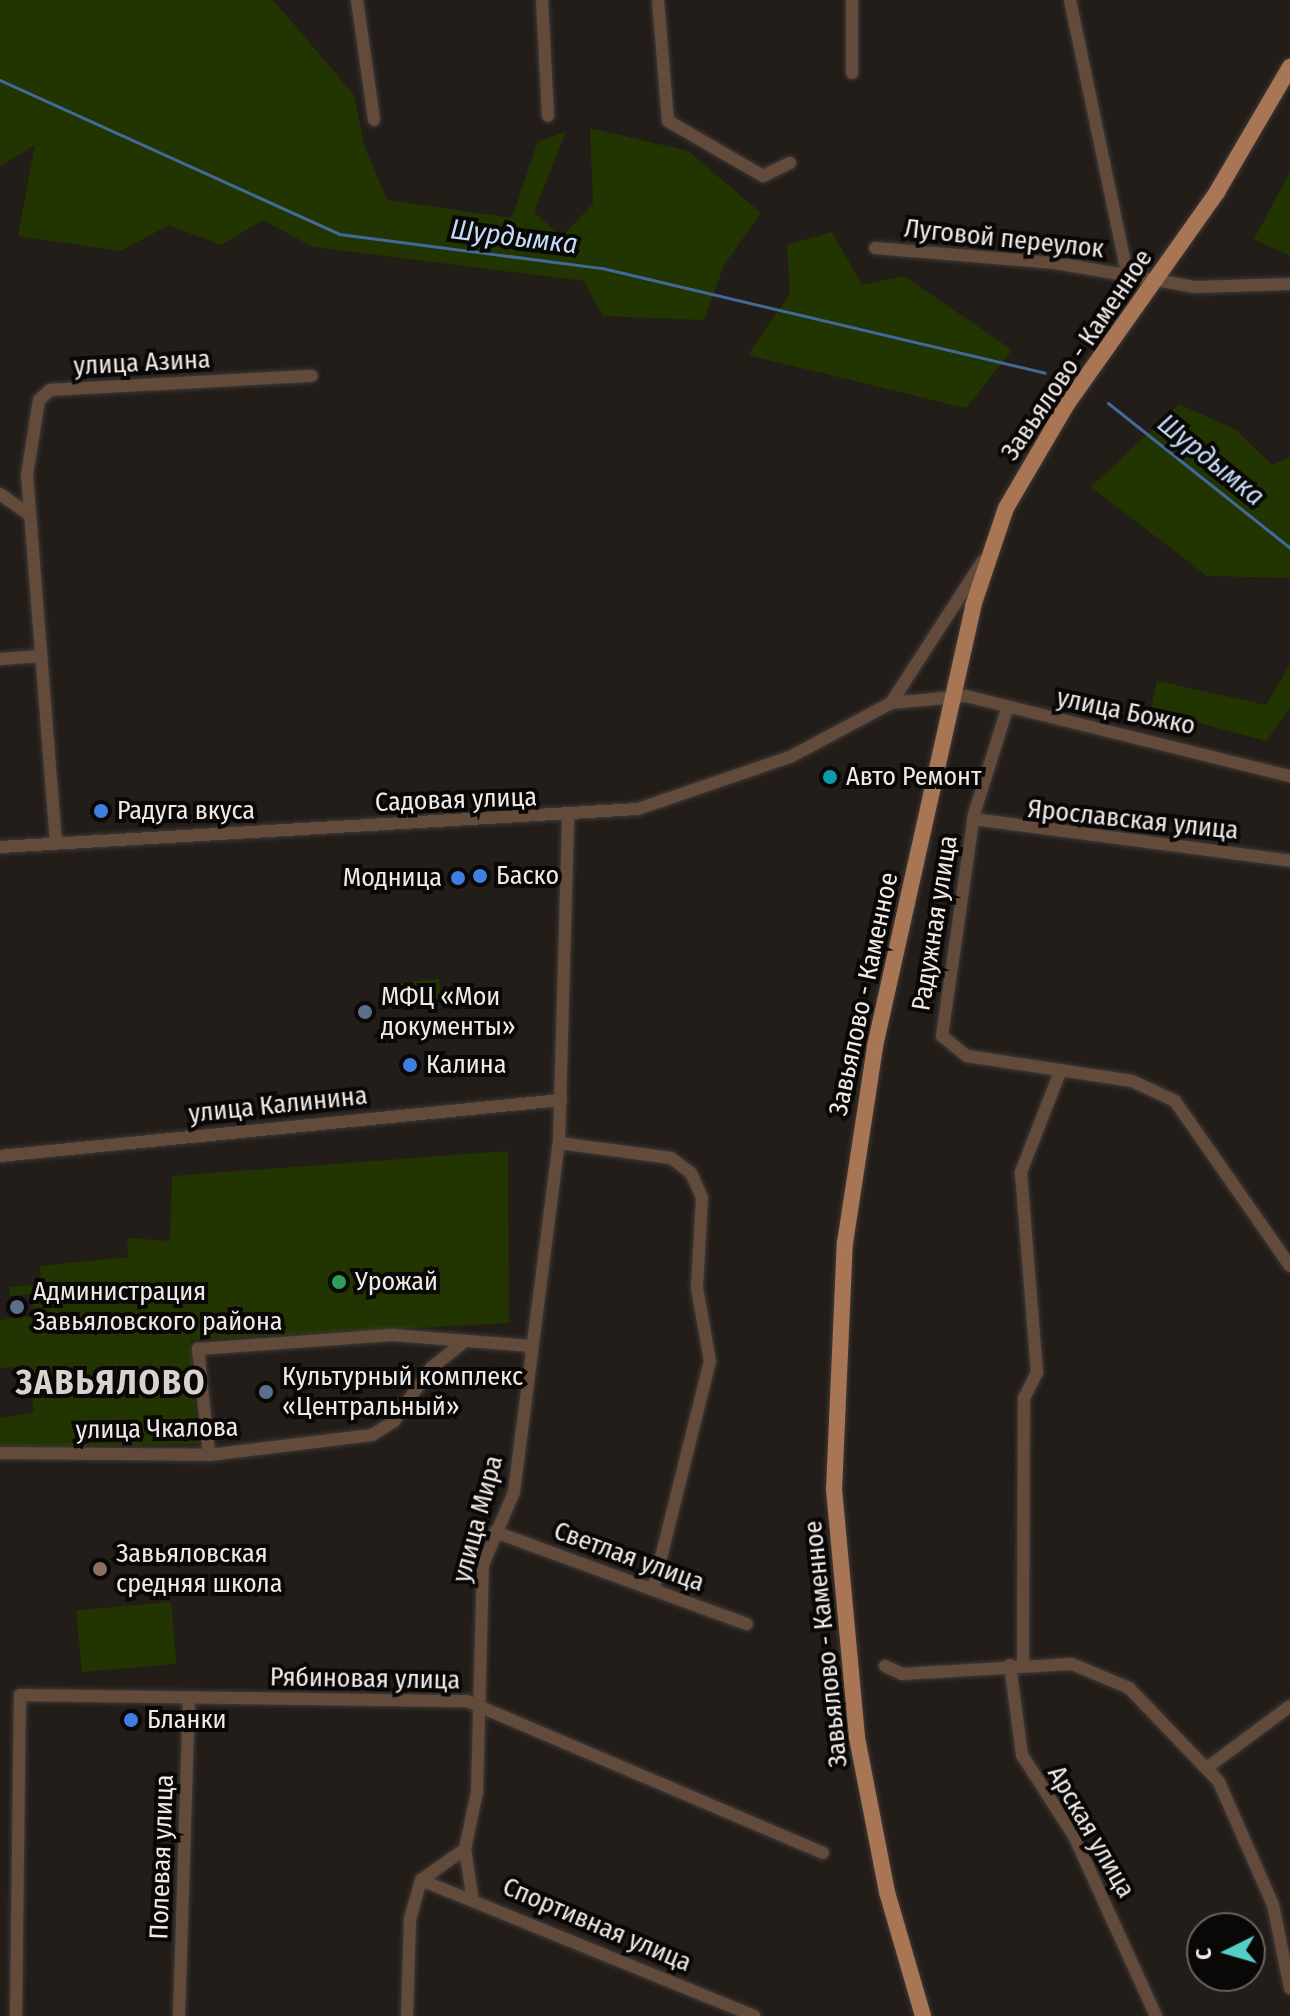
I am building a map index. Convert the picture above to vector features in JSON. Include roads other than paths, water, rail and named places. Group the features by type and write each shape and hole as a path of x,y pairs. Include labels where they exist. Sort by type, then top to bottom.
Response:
{"main road":[{"name":"Завьялово - Каменное","path":"923,2016 887,1892 857,1737 838,1557 834,1433 855,1155 951,697 985,558 1023,475 1156,281 1290,67"}],"street":[{"path":"357,0 374,120"},
{"path":"542,0 548,116"},
{"path":"658,0 668,121 763,176 790,163"},
{"path":"852,0 852,73"},
{"path":"1070,0 1128,278"},
{"name":"Луговой переулок","path":"875,248 1055,263 1156,281 1290,284"},
{"name":"улица Азина","path":"56,843 30,515 29,437 39,400 50,390 312,376"},
{"path":"0,494 30,515"},
{"path":"891,703 985,558"},
{"path":"0,659 41,656"},
{"name":"улица Божко","path":"891,703 951,697 1290,776"},
{"name":"Садовая улица","path":"0,847 568,818 638,809 721,784 831,738 891,703"},
{"name":"Радужная улица","path":"1007,709 973,819 942,1036 967,1056 1132,1081 1175,1101 1290,1266"},
{"name":"улица Мира","path":"472,1895 465,1849 485,1706 479,1602 495,1532 514,1492 559,1143 568,818"},
{"name":"Ярославская улица","path":"973,819 1290,861"},
{"name":"Арская улица","path":"1060,1072 1021,1172 1037,1372 1024,1398 1016,1665 1022,1755 1074,1836 1156,2016"},
{"name":"улица Калинина","path":"0,1156 561,1100"},
{"path":"559,1143 671,1158 691,1173 702,1198 697,1288 710,1361 653,1590"},
{"path":"209,1455 198,1349 392,1335 532,1346"},
{"name":"улица Чкалова","path":"0,1453 193,1449 209,1455 372,1435 394,1421 431,1368 464,1342"},
{"name":"Светлая улица","path":"495,1532 747,1624"},
{"path":"885,1666 902,1674 1072,1664 1111,1676 1175,1728 1208,1767 1273,1905 1288,1950 1290,1988"},
{"name":"Рябиновая улица","path":"16,2016 20,1695 189,1700 431,1696 485,1706 823,1853"},
{"name":"Полевая улица","path":"179,2016 189,1700"},
{"path":"1208,1767 1290,1706"},
{"path":"407,2016 410,1919 421,1880 465,1849"},
{"name":"Спортивная улица","path":"421,1880 472,1895 754,2016"}],"waterway":[{"name":"Шурдымка","path":"0,80 339,234 602,268 1045,373"},
{"name":"Шурдымка","path":"1108,403 1290,548"}],"place":[{"name":"Авто Ремонт","path":"830,777"},
{"name":"Радуга вкуса","path":"101,811"},
{"name":"Баско","path":"480,876"},
{"name":"Модница","path":"458,878"},
{"name":"МФЦ «Мои документы»","path":"365,1012"},
{"name":"Калина","path":"410,1065"},
{"name":"Урожай","path":"339,1282"},
{"name":"Администрация Завьяловского района","path":"17,1307"},
{"name":"Культурный комплекс «Центральный»","path":"266,1392"},
{"name":"Завьяловская средняя школа","path":"100,1569"},
{"name":"Бланки","path":"131,1720"}],"district":[{"name":"ЗАВЬЯЛОВО","path":"111,1383"}]}
